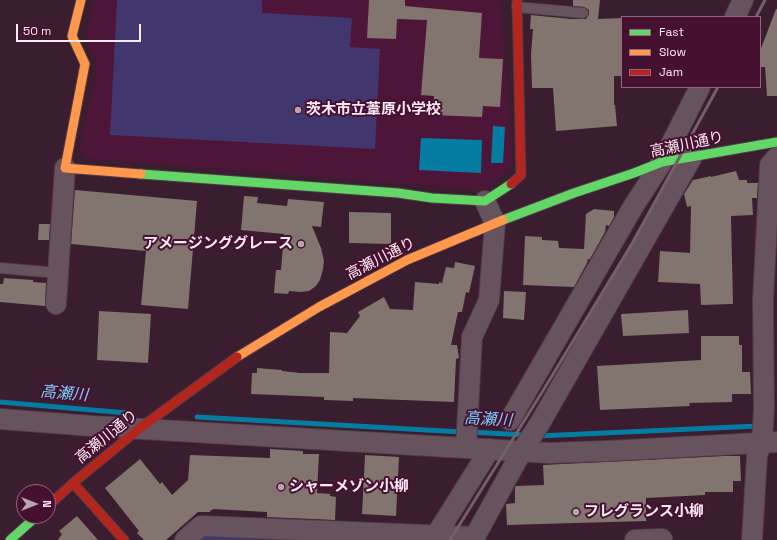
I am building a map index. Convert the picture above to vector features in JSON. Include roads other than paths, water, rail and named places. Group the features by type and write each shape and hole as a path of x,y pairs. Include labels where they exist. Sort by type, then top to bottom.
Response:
{"street":[{"path":"56,304 65,168 85,64 72,36 81,0"},
{"path":"735,16 743,0"},
{"path":"65,168 485,201 509,186 521,175 517,4"},
{"path":"510,420 633,207 662,162 699,88"},
{"name":"高瀬川通り","path":"56,499 140,428 232,360 319,307 407,260 495,223 662,162 777,142"},
{"path":"185,540 201,526 311,535 474,538 524,448 692,157"},
{"path":"752,540 757,456 767,441 768,411 763,300 771,269 770,165 777,157"},
{"path":"466,445 472,337 489,300 495,223 485,201"},
{"path":"0,419 466,445 490,449 524,448 550,453 767,441"},
{"path":"435,538 490,449"},
{"path":"73,483 124,540"},
{"path":"10,540 28,524"},
{"path":"635,540 662,540"}],"lane":[{"path":"517,4 584,12"},
{"path":"0,268 58,273"}],"water":[{"path":"493,126 505,127 503,163 491,163"},
{"path":"421,138 482,140 481,173 419,170"}],"waterway":[{"name":"高瀬川","path":"0,402 127,413"},
{"name":"高瀬川","path":"197,417 462,432"},
{"name":"高瀬川","path":"538,436 758,426"},
{"name":"高瀬川","path":"470,432 526,435"}],"railway":[{"path":"757,16 765,0"},
{"path":"450,540 633,242 717,88"}],"place":[{"name":"茨木市立葦原小学校","path":"298,110"},
{"name":"アメージンググレース","path":"301,244"},
{"name":"シャーメゾン小柳","path":"281,487"},
{"name":"フレグランス小柳","path":"576,512"}]}
